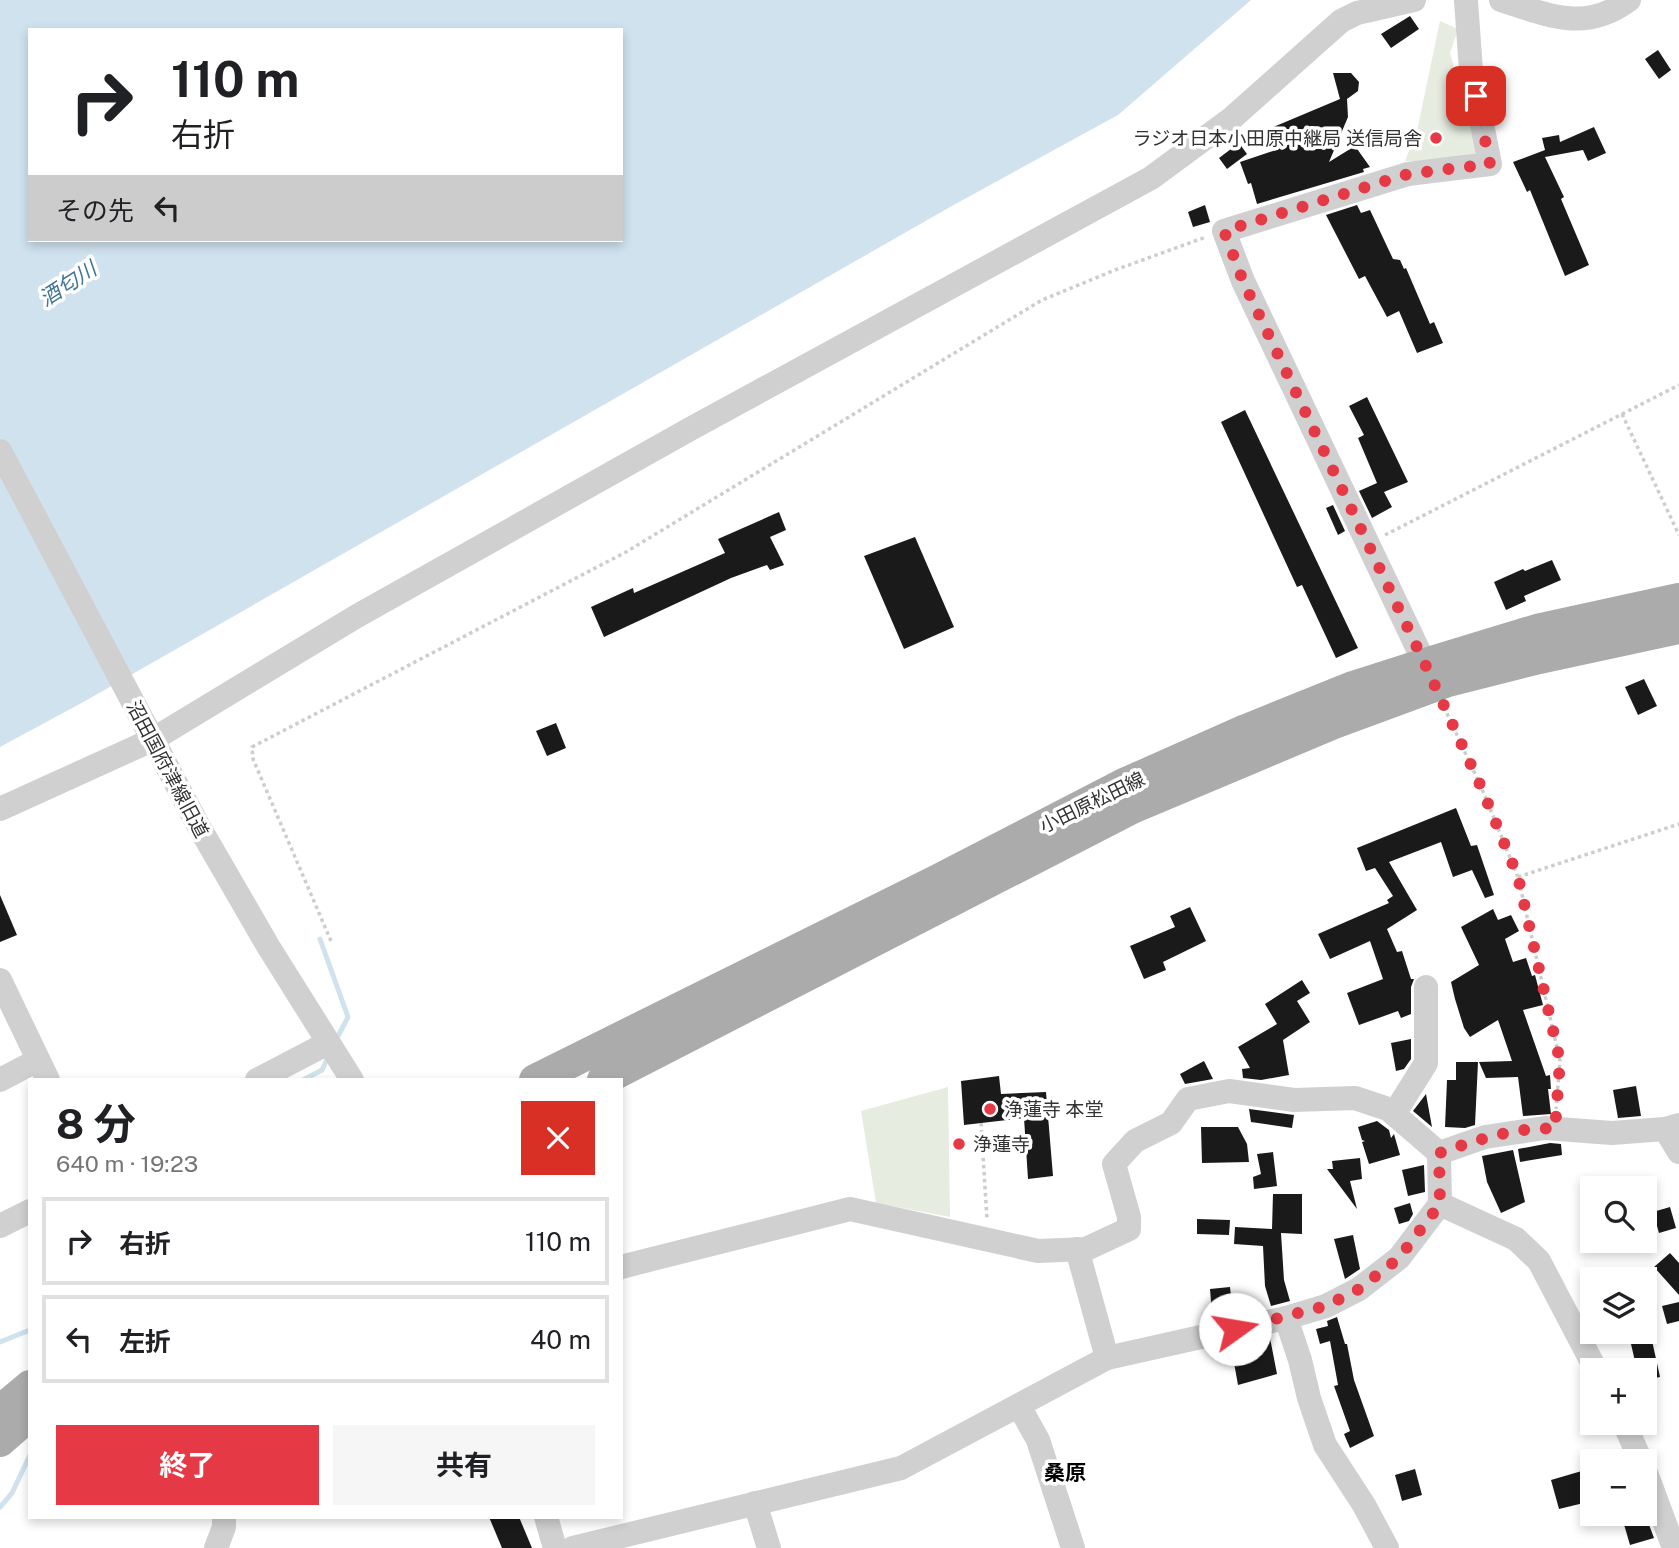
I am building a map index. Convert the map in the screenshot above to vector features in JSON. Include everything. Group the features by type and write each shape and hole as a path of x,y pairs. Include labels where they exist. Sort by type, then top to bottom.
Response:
{"main road":[{"name":"小田原松田線","path":"607,1078 1132,808 1185,784 1334,723 1429,675 1538,630 1679,599"},
{"name":"小田原松田線","path":"539,1078 1125,784 1350,688 1429,675 1481,671 1679,628"},
{"path":"0,1411 28,1388"},
{"path":"0,1441 28,1417"}],"street":[{"path":"0,809 152,740 477,548 716,414 1151,178 1231,119 1366,0"},
{"path":"1341,22 1357,13 1414,0"},
{"path":"1429,675 1243,281 1224,231 1408,174 1490,164 1471,70 1461,0"},
{"path":"1501,0 1560,19 1579,19 1607,14 1629,0"},
{"name":"沼田国府津線旧道","path":"0,451 152,740 268,946 351,1078"},
{"path":"0,980 39,1076 0,1080"},
{"path":"1394,1114 1426,1063 1426,988"},
{"path":"261,1078 328,1042"},
{"path":"0,1098 28,1082"},
{"path":"573,1548 901,1468 1107,1358 1286,1318 1326,1306 1359,1289 1399,1258 1440,1204 1439,1153 1388,1109 1355,1098 1294,1100 1229,1091 1188,1099 1171,1123 1135,1141 1114,1164 1129,1217 1129,1229 1086,1249 1038,1251 850,1209 623,1266"},
{"path":"1439,1153 1485,1137 1545,1128 1612,1133 1672,1127 1679,1152"},
{"path":"1440,1204 1516,1239 1539,1261 1591,1358"},
{"path":"0,1226 28,1212"},
{"path":"1077,1249 1107,1358"},
{"path":"1286,1318 1325,1445 1364,1505 1387,1548"},
{"path":"1019,1406 1038,1440 1073,1548"},
{"path":"1657,1502 1674,1548"},
{"path":"755,1503 769,1548"},
{"path":"216,1548 224,1527 224,1519"},
{"path":"547,1519 555,1548"}],"path":[{"path":"331,941 254,759 252,747 626,552 1042,300 1115,270 1224,231"},
{"path":"1368,546 1398,527 1679,385"},
{"path":"1622,414 1679,535"},
{"path":"1429,675 1482,789 1518,877 1560,1061 1555,1129"},
{"path":"1518,877 1679,824"},
{"path":"981,1123 988,1240"}],"shaded area":[{"path":"1440,21 1458,29 1450,53 1477,151 1468,161 1405,161 1417,131"},
{"path":"948,1087 950,1217 876,1203 861,1111"}],"water":[{"name":"酒匂川","path":"0,0 1251,0 1118,115 950,207 87,700 0,747"}],"building":[{"path":"1410,16 1419,29 1391,48 1381,34"},
{"path":"1658,50 1671,70 1659,79 1645,59"},
{"path":"1333,73 1351,73 1359,82 1358,91 1347,99 1348,117 1329,162 1355,146 1370,167 1363,169 1364,172 1257,204 1251,183 1248,184 1240,162 1279,149 1271,128 1340,99"},
{"path":"1594,127 1606,153 1588,161 1583,150 1545,157 1564,197 1561,199 1589,265 1565,276 1530,190 1527,192 1513,162 1545,150 1542,138 1559,135 1560,142"},
{"path":"1239,143 1247,154 1227,169 1219,158"},
{"path":"1205,205 1210,222 1193,227 1188,212"},
{"path":"1357,205 1361,213 1370,210 1393,259 1400,260 1404,269 1406,268 1430,324 1434,322 1443,343 1417,353 1399,311 1387,317 1365,276 1359,279 1326,215"},
{"path":"1367,397 1408,482 1384,492 1392,507 1372,518 1359,491 1377,483 1358,438 1364,435 1349,406"},
{"path":"1245,410 1358,648 1336,658 1302,585 1297,587 1221,422"},
{"path":"1333,505 1345,531 1338,535 1326,508"},
{"path":"779,512 786,530 770,537 784,565 770,570 767,565 731,578 604,637 591,607 633,588 634,593 725,553 718,539"},
{"path":"915,537 954,627 904,649 864,556"},
{"path":"1552,560 1561,580 1524,596 1526,601 1506,610 1494,582"},
{"path":"1644,679 1657,706 1638,715 1625,687"},
{"path":"556,723 566,748 547,756 536,731"},
{"path":"1456,808 1471,846 1477,845 1494,895 1485,898 1472,870 1453,877 1441,842 1389,862 1417,910 1387,929 1397,952 1402,951 1411,979 1414,979 1411,987 1411,1014 1401,1018 1398,1011 1359,1025 1347,993 1383,979 1370,941 1330,959 1318,934 1389,903 1387,900 1393,896 1375,868 1366,871 1357,848"},
{"path":"0,895 17,935 0,942"},
{"path":"1190,907 1206,941 1163,962 1166,970 1144,979 1130,946 1175,927 1170,916"},
{"path":"1493,909 1498,920 1511,915 1519,931 1505,939 1513,962 1526,958 1532,976 1535,975 1543,1005 1523,1010 1546,1076 1550,1075 1551,1089 1548,1089 1551,1114 1523,1116 1518,1077 1486,1078 1479,1062 1512,1061 1498,1020 1470,1037 1464,1028 1455,999 1451,982 1479,965 1461,927"},
{"path":"1302,980 1310,993 1297,1001 1310,1022 1283,1040 1289,1075 1261,1080 1243,1078 1242,1069 1250,1068 1238,1047 1277,1024 1265,1004"},
{"path":"1411,1039 1411,1059 1404,1069 1396,1071 1391,1043"},
{"path":"1204,1061 1213,1079 1185,1084 1180,1074"},
{"path":"1456,1062 1478,1062 1475,1125 1465,1128 1445,1127 1447,1080 1456,1080"},
{"path":"999,1076 1001,1094 1046,1092 1053,1176 1028,1179 1024,1118 964,1125 961,1081"},
{"path":"1636,1086 1641,1116 1618,1118 1613,1090"},
{"path":"1426,1094 1432,1127 1413,1111"},
{"path":"1249,1109 1294,1115 1292,1128 1251,1122"},
{"path":"1377,1121 1389,1130 1391,1138 1394,1134 1400,1155 1369,1164 1362,1142 1365,1141 1362,1140 1358,1127"},
{"path":"1201,1127 1238,1127 1247,1144 1249,1162 1202,1163"},
{"path":"1550,1143 1561,1144 1562,1155 1520,1162 1518,1149"},
{"path":"1513,1150 1525,1202 1501,1213 1487,1182 1482,1156"},
{"path":"1273,1152 1277,1186 1254,1189 1253,1177 1261,1174 1257,1154"},
{"path":"1360,1158 1362,1179 1350,1181 1357,1209 1327,1169 1333,1169 1332,1161"},
{"path":"1424,1165 1425,1192 1408,1196 1402,1170"},
{"path":"1273,1194 1302,1194 1302,1234 1281,1233 1284,1280 1290,1301 1271,1306 1265,1286 1263,1246 1234,1244 1235,1227 1272,1229"},
{"path":"1410,1203 1413,1214 1409,1221 1399,1224 1394,1208"},
{"path":"1670,1207 1676,1228 1659,1233 1657,1211"},
{"path":"1197,1219 1230,1220 1229,1235 1197,1234"},
{"path":"1353,1235 1360,1269 1345,1279 1334,1239"},
{"path":"1670,1253 1679,1263 1679,1295 1657,1267 1654,1267"},
{"path":"1230,1287 1233,1315 1217,1318 1216,1313 1212,1313 1210,1289"},
{"path":"1679,1302 1679,1321 1667,1324 1662,1306"},
{"path":"1337,1317 1347,1344 1354,1380 1374,1436 1350,1448 1344,1434 1350,1431 1334,1386 1338,1385 1330,1341 1320,1344 1316,1329 1328,1326 1327,1321"},
{"path":"1270,1338 1277,1374 1238,1385 1231,1346"},
{"path":"1631,1344 1653,1344 1656,1358 1634,1358"},
{"path":"1415,1469 1422,1495 1402,1501 1395,1475"},
{"path":"1580,1472 1580,1504 1559,1509 1551,1480"},
{"path":"490,1519 520,1519 532,1548 502,1548"},
{"path":"1624,1526 1650,1526 1654,1538 1630,1545"}],"waterway":[{"path":"320,939 348,1017 336,1040"},
{"path":"307,1078 322,1070 329,1055"},
{"path":"0,1342 28,1331"},
{"path":"0,1507 12,1493 28,1459"}],"place":[{"name":"ラジオ日本小田原中継局 送信局舎","path":"1436,138"},
{"name":"浄蓮寺 本堂","path":"990,1109"},
{"name":"浄蓮寺","path":"959,1144"}],"district":[{"name":"桑原","path":"1065,1473"}],"route":[{"path":"1235,1329 1326,1306 1359,1289 1399,1258 1440,1204 1439,1153 1485,1137 1545,1128 1555,1129 1560,1061 1518,877 1482,789 1243,281 1224,231 1408,174 1490,164 1476,96"}]}
